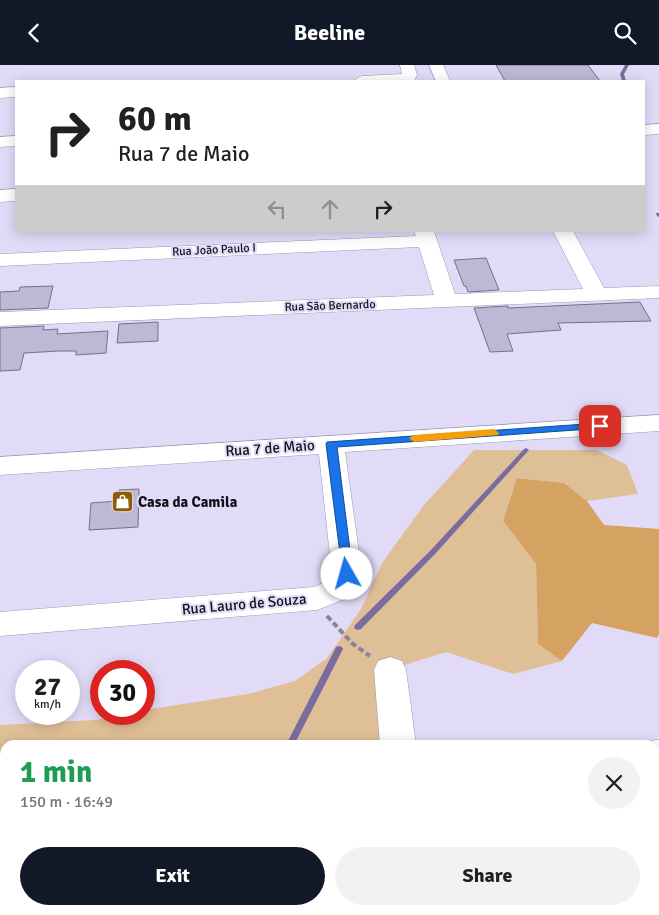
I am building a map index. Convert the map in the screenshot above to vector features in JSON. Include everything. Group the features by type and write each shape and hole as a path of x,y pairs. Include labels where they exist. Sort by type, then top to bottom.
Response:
{"street":[{"path":"378,80 409,78 407,65"},
{"path":"436,65 443,80"},
{"path":"0,93 15,92"},
{"path":"645,130 659,129"},
{"path":"0,142 15,141"},
{"path":"0,196 15,195"},
{"path":"564,232 597,295"},
{"path":"426,236 447,301"},
{"name":"Rua João Paulo I","path":"0,260 426,236"},
{"name":"Rua São Bernardo","path":"0,319 659,292"},
{"name":"Rua 7 de Maio","path":"0,466 659,423"},
{"name":"Rua Lauro de Souza","path":"0,624 317,598 339,589 347,574 331,444"},
{"path":"390,670 397,740"}],"path":[{"path":"317,598 326,615 353,643 390,670"}],"shaded area":[{"path":"474,450 597,450 627,465 638,494 587,501 564,483 518,478 503,521 536,564 538,644 562,661 513,674 446,652 392,669 400,740 0,740 0,725 80,725 80,721 90,720 90,725 155,725 155,708 248,694 295,681 327,658 361,609 382,563 424,505"},
{"path":"517,478 564,483 587,501 604,525 659,529 659,634 657,638 592,623 562,661 538,644 536,564 503,521"}],"building":[{"path":"496,65 588,65 599,80 504,80"},
{"path":"486,258 499,290 468,292 454,260"},
{"path":"53,286 48,308 0,310 0,292 19,291 20,287"},
{"path":"640,302 651,321 558,323 561,330 507,334 513,351 490,352 474,308 508,306 508,308"},
{"path":"158,322 158,341 117,343 119,324"},
{"path":"44,326 43,330 58,329 57,334 108,331 106,353 76,355 76,351 59,351 24,353 20,370 0,371 0,328"},
{"name":"Casa da Camila","path":"139,489 138,527 89,530 91,503 118,501 119,490"}],"waterway":[{"path":"624,80 622,74 627,65"},
{"path":"358,627 433,552 526,450"},
{"path":"293,740 339,649"}],"slow traffic":[{"path":"414,438 494,433"}],"place":[{"name":"Casa da Camila","path":"122,502"}],"route":[{"path":"347,574 331,444 600,426"}]}
